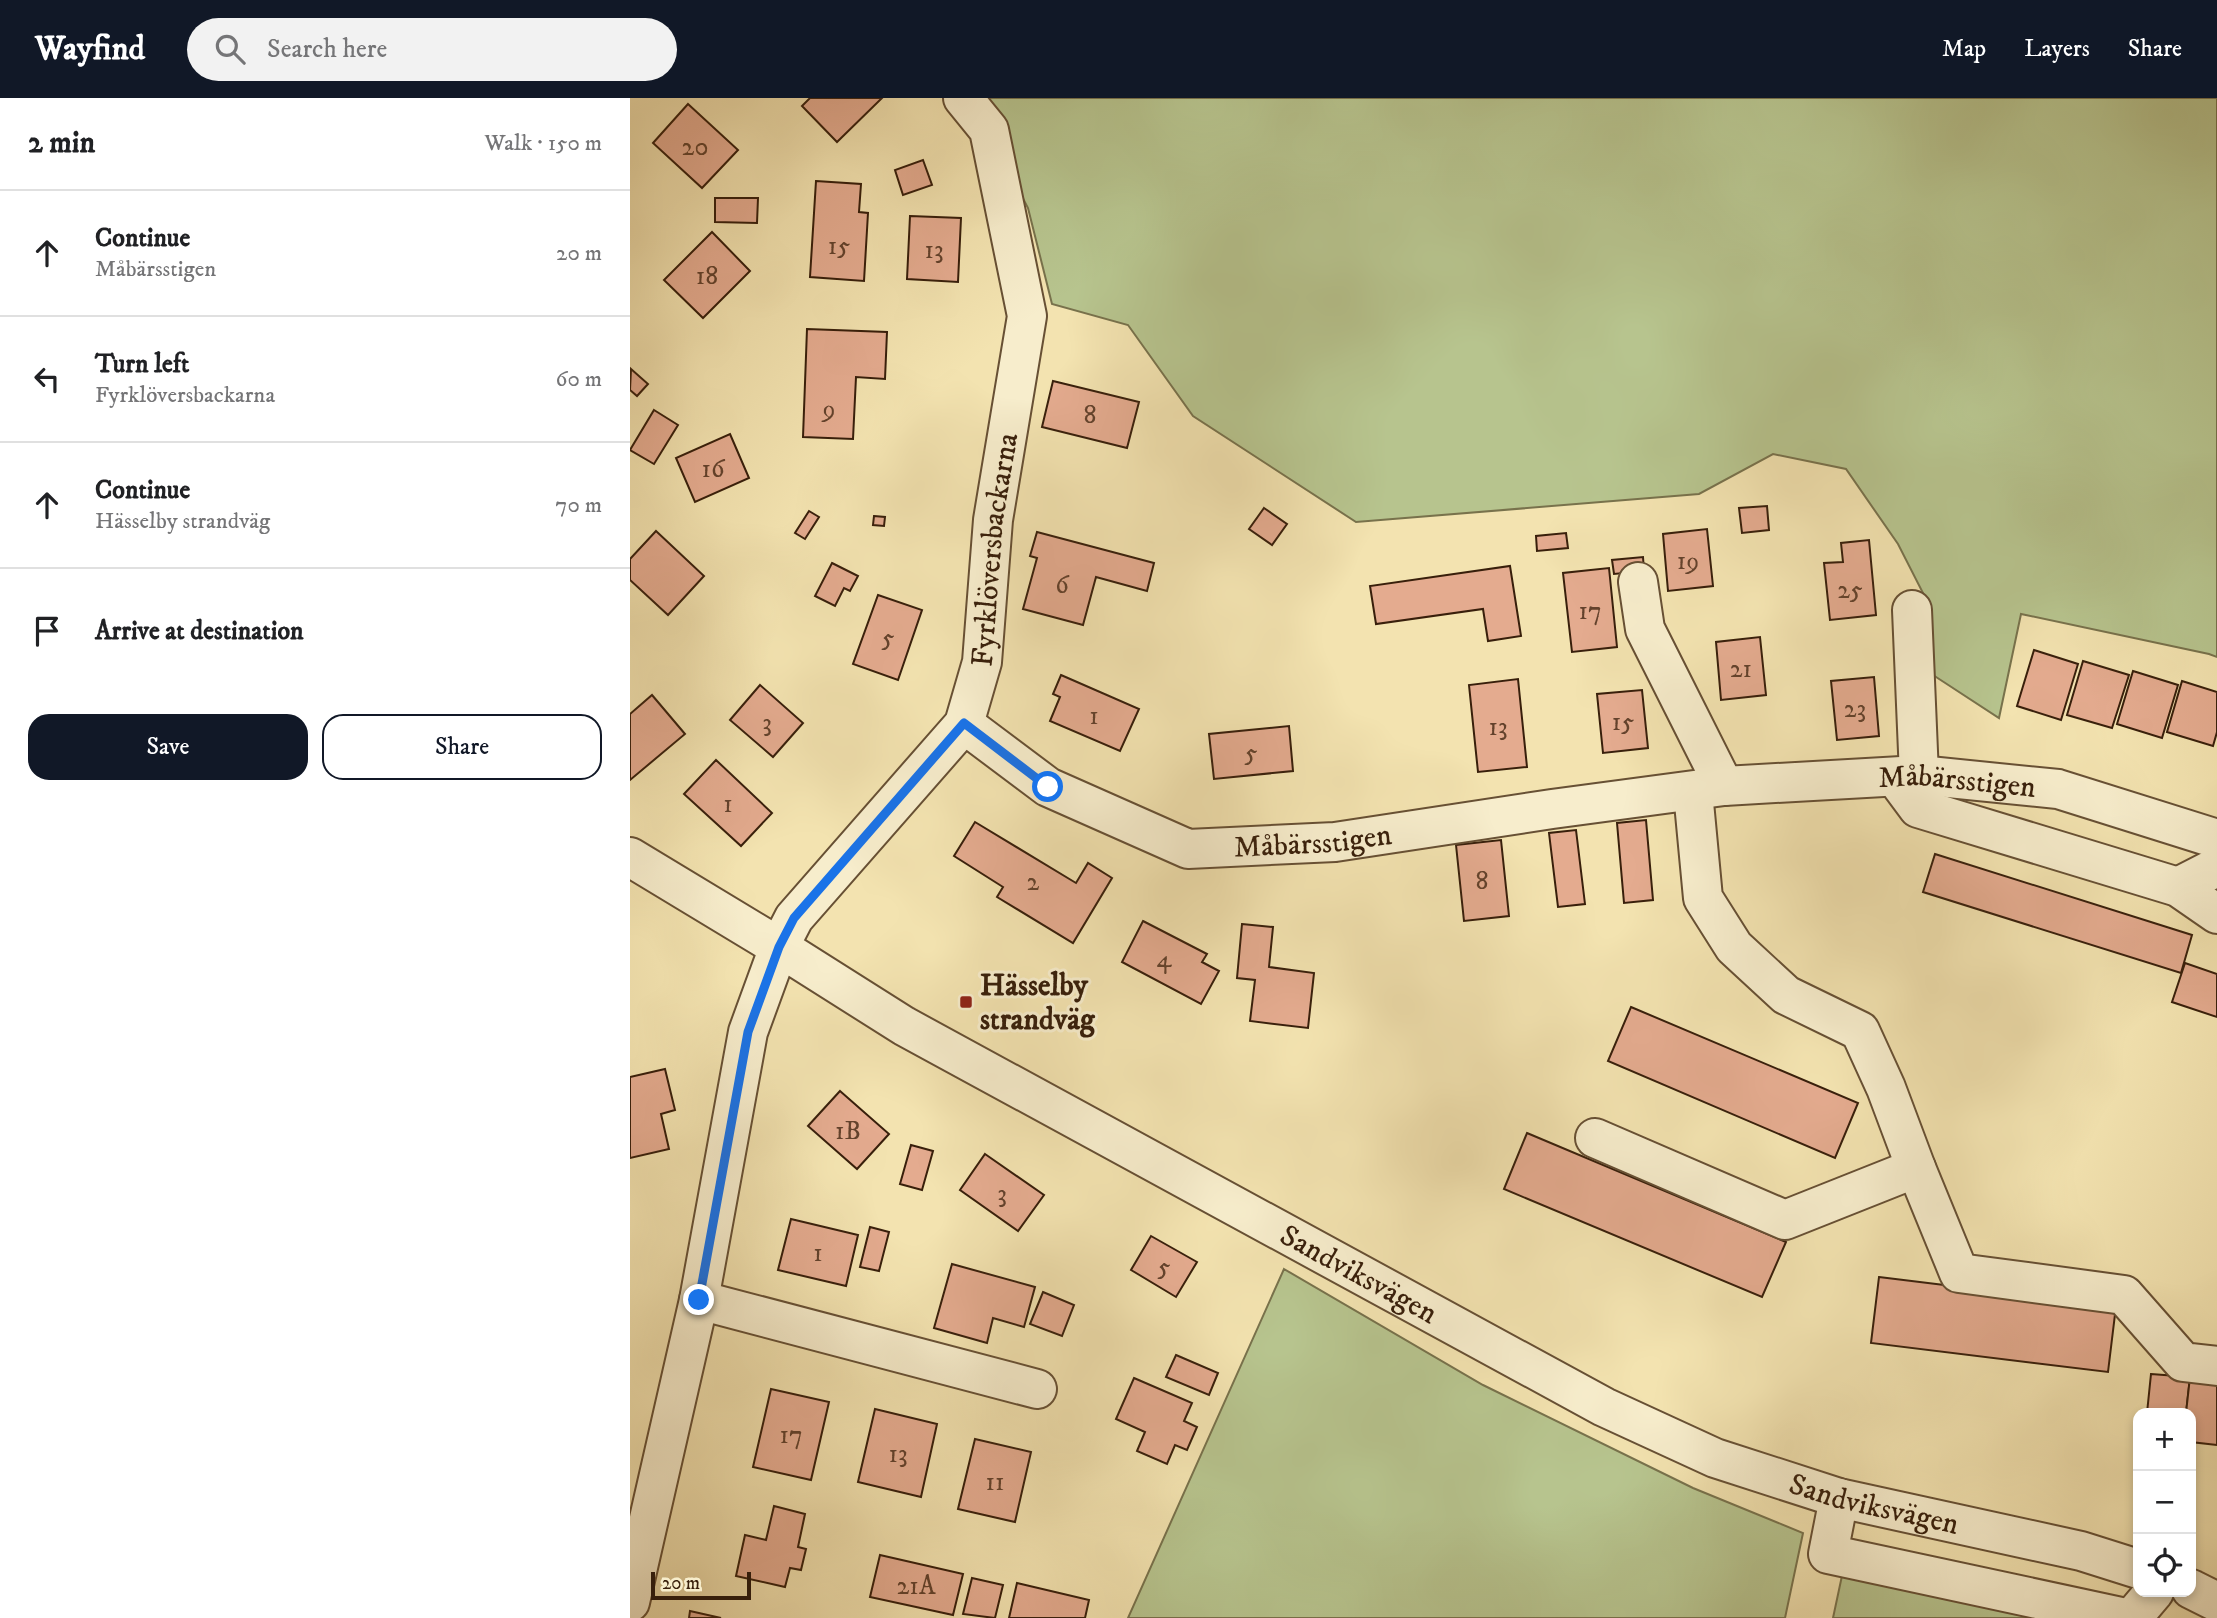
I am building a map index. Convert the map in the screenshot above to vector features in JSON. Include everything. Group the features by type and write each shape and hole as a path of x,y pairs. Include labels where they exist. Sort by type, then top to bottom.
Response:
{"street":[{"name":"Fyrklöversbackarna","path":"779,947 794,918 964,723 982,662 993,520 1027,316 989,130 963,98"},
{"path":"1638,582 1645,629 1708,789 1703,898 1734,947 1786,995 1860,1031 1886,1087 1959,1273 2124,1295 2183,1362 2217,1366"},
{"path":"1912,610 1907,776 1917,808 2178,887 2217,914"},
{"name":"Måbärsstigen","path":"964,723 1048,787 1188,849 1335,842 1552,809 1708,789 1907,776 2059,789 2217,839"},
{"path":"2045,846 2105,803"},
{"name":"Sandviksvägen","path":"630,857 904,1026 1604,1407 1715,1458 1839,1498 2081,1551 2133,1567"},
{"path":"2178,887 2217,867"},
{"path":"630,1602 699,1300 748,1032 779,947"},
{"path":"1595,1138 1785,1220 1916,1168"},
{"path":"699,1300 1037,1389"},
{"path":"1839,1498 1828,1554 2126,1618"},
{"path":"2196,1592 2217,1602"},
{"path":"2132,1618 2150,1597"}],"green space":[{"path":"971,98 2217,98 2217,657 2021,614 1999,718 1933,675 1924,595 1898,544 1846,469 1773,454 1699,494 1356,522 1193,416 1128,325 1052,304 1028,208"},
{"path":"1284,1269 1483,1385 1693,1488 1803,1533 1785,1618 1128,1618"},
{"path":"1843,1571 2051,1618 1833,1618"}],"building":[{"path":"810,98 882,98 837,142 802,106"},
{"path":"688,104 738,150 702,188 653,143"},
{"path":"923,160 932,185 903,195 895,170"},
{"path":"816,181 861,184 859,212 868,213 864,281 810,277"},
{"path":"715,198 758,198 757,223 715,222"},
{"path":"910,216 961,218 958,282 907,279"},
{"path":"712,232 750,271 703,318 664,280"},
{"path":"807,329 887,332 885,379 856,377 853,439 803,437"},
{"path":"631,369 648,384 637,396 630,390"},
{"path":"1053,381 1139,402 1127,448 1042,427"},
{"path":"654,410 678,425 654,464 630,450"},
{"path":"730,434 749,478 695,502 676,458"},
{"path":"1767,506 1769,530 1742,533 1739,508"},
{"path":"1264,508 1287,524 1272,545 1249,529"},
{"path":"809,511 819,517 805,539 795,533"},
{"path":"874,516 885,517 884,526 873,525"},
{"path":"1707,529 1713,586 1668,591 1663,534"},
{"path":"656,531 704,576 668,615 630,580 630,559"},
{"path":"1037,532 1154,563 1147,591 1096,577 1083,625 1023,609 1037,558 1030,556"},
{"path":"1566,533 1568,548 1537,551 1536,536"},
{"path":"1869,540 1876,615 1830,620 1824,563 1843,562 1841,543"},
{"path":"1643,557 1644,571 1614,574 1612,560"},
{"path":"832,563 858,576 850,591 844,588 835,606 815,596"},
{"path":"1510,566 1521,636 1488,641 1483,609 1376,624 1370,586"},
{"path":"1609,568 1617,647 1572,652 1563,573"},
{"path":"878,595 922,610 898,680 853,664"},
{"path":"1760,637 1766,695 1721,700 1716,642"},
{"path":"2034,650 2078,664 2061,720 2017,706"},
{"path":"2083,661 2129,675 2112,728 2067,715"},
{"path":"2133,671 2178,685 2162,738 2117,724"},
{"path":"1061,675 1139,709 1120,751 1050,721 1060,697 1053,694"},
{"path":"1874,677 1879,736 1837,740 1831,681"},
{"path":"1518,679 1527,767 1478,772 1469,685"},
{"path":"2182,681 2217,692 2217,732 2213,746 2167,732"},
{"path":"760,685 803,723 773,757 730,720"},
{"path":"1642,690 1648,748 1603,753 1597,694"},
{"path":"652,695 685,734 630,780 630,714"},
{"path":"1289,726 1293,771 1214,779 1209,734"},
{"path":"716,760 772,813 741,846 684,794"},
{"path":"1646,820 1653,900 1624,903 1617,823"},
{"path":"975,822 1076,883 1088,863 1112,878 1073,943 997,897 1003,887 954,856"},
{"path":"1576,830 1585,904 1558,907 1549,833"},
{"path":"1501,840 1509,916 1464,921 1456,845"},
{"path":"1935,854 2192,935 2181,973 1923,892"},
{"path":"1143,921 1207,954 1202,962 1219,971 1201,1004 1122,962"},
{"path":"1242,924 1273,927 1269,967 1314,973 1308,1028 1250,1021 1255,980 1237,978"},
{"path":"2185,963 2217,974 2217,1017 2172,1002"},
{"path":"1631,1007 1858,1103 1835,1158 1608,1061"},
{"path":"665,1069 675,1110 661,1114 669,1149 630,1158 630,1077"},
{"path":"840,1091 889,1134 857,1169 808,1126"},
{"path":"1527,1133 1786,1242 1762,1297 1504,1189"},
{"path":"911,1145 933,1151 922,1190 900,1184"},
{"path":"985,1154 1044,1195 1018,1231 960,1190"},
{"path":"791,1219 858,1235 846,1286 778,1270"},
{"path":"870,1227 889,1232 879,1271 860,1267"},
{"path":"1151,1236 1197,1262 1176,1297 1131,1270"},
{"path":"952,1264 1035,1287 1024,1327 993,1318 987,1343 934,1328"},
{"path":"1879,1277 2116,1306 2108,1372 1871,1343"},
{"path":"1043,1292 1074,1305 1062,1336 1030,1324"},
{"path":"1176,1355 1218,1373 1209,1395 1166,1377"},
{"path":"2151,1374 2190,1377 2187,1408 2148,1408"},
{"path":"2190,1377 2217,1380 2217,1445 2196,1443 2196,1408 2187,1408"},
{"path":"1134,1378 1192,1403 1184,1421 1197,1427 1187,1450 1175,1445 1167,1464 1137,1451 1145,1432 1116,1419"},
{"path":"771,1389 829,1402 811,1480 753,1467"},
{"path":"875,1409 937,1424 921,1497 858,1482"},
{"path":"975,1439 1031,1452 1015,1522 958,1509"},
{"path":"774,1506 805,1514 798,1547 806,1549 801,1570 790,1568 785,1587 736,1576 745,1535 766,1540"},
{"path":"880,1555 963,1574 953,1615 870,1597"},
{"path":"972,1578 1003,1585 995,1618 963,1614"},
{"path":"1017,1583 1089,1600 1085,1618 1009,1618"},
{"path":"690,1611 721,1618 689,1618"}],"place":[{"name":"Hässelby strandväg","path":"966,1002"}],"route":[{"path":"699,1300 748,1032 779,947 794,918 964,723 1048,787"}]}
